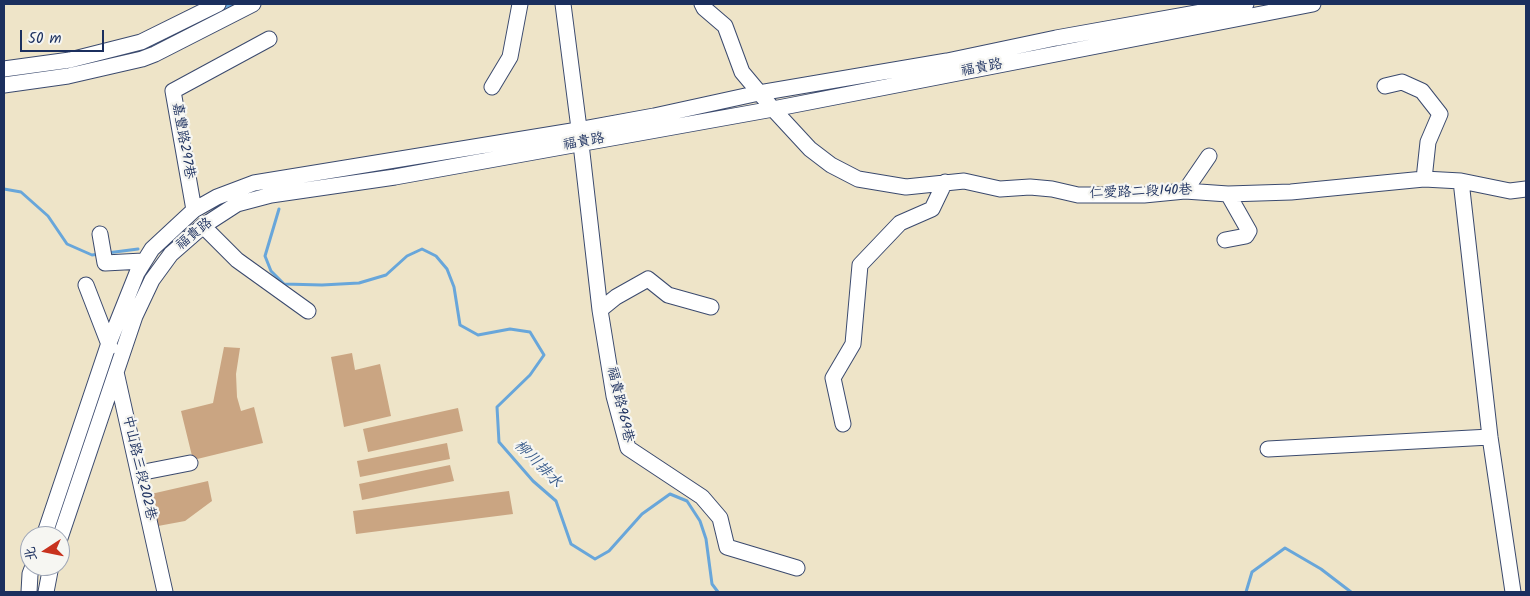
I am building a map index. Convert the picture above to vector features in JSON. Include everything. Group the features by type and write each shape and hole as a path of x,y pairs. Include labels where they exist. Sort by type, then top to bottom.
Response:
{"street":[{"path":"4,69 55,63 146,40 218,4"},
{"path":"4,85 68,76 119,65 155,54 253,4"},
{"path":"492,87 510,57 520,4"},
{"name":"福貴路969巷","path":"563,4 600,310 614,396 628,448 702,496 720,518 727,547 797,568"},
{"name":"仁愛路二段140巷","path":"702,4 704,8 726,26 742,72 773,109 810,149 831,165 858,179 906,187 964,181 1000,189 1045,188 1078,195 1144,195 1185,191 1228,194 1291,192 1424,178 1461,181 1510,191 1526,189"},
{"name":"福貴路","path":"64,526 135,316 152,280 171,254 203,226 238,204 271,195 395,177 580,137 654,116 759,93 1246,4"},
{"name":"福貴路","path":"47,526 109,343 143,261 152,248 194,210 217,197 254,183 773,109 1313,4"},
{"name":"嘉豐路297巷","path":"194,210 173,91 269,39"},
{"path":"116,49 119,65"},
{"path":"1385,86 1402,82 1422,91 1440,114 1428,142 1424,178"},
{"path":"1185,191 1209,156"},
{"path":"1461,181 1490,437 1513,592"},
{"path":"843,424 833,378 853,344 860,265 900,223 932,209 945,182"},
{"path":"1226,240 1246,236 1249,231 1228,194"},
{"path":"203,226 238,260 308,311"},
{"path":"100,234 105,263 143,261"},
{"path":"600,310 616,297 648,279 668,295 711,307"},
{"name":"中山路三段202巷","path":"86,285 109,343 165,592"},
{"path":"1268,449 1490,437"},
{"path":"139,473 190,463"},
{"path":"29,592 30,576"},
{"path":"46,592 49,576"}],"water":[{"path":"225,4 245,4 135,58 133,48"}],"building":[{"path":"224,347 240,348 236,374 237,397 241,411 254,407 263,443 193,460 181,411 213,403"},
{"path":"352,353 355,370 380,364 391,416 344,427 331,357"},
{"path":"458,408 463,431 368,452 363,429"},
{"path":"447,443 450,459 360,477 357,461"},
{"path":"450,465 454,481 362,500 359,484"},
{"path":"208,481 212,501 185,521 158,526 151,494"},
{"path":"509,491 513,514 356,534 353,511"}],"waterway":[{"name":"柳川排水","path":"4,189 21,192 48,216 67,244 92,255 99,254"},
{"name":"柳川排水","path":"279,209 265,256 271,271 284,284 322,285 359,283 386,275 407,256 422,249 436,256 447,269 454,287 460,325 478,335 510,329 530,332 544,355 530,375 497,407 499,442 533,481 556,501 571,544 595,559 609,551 642,514 670,494 687,501 700,521 706,539 712,584 718,592"},
{"name":"柳川排水","path":"107,253 138,249"},
{"name":"柳川排水","path":"1246,592 1252,572 1285,548 1321,569 1351,592"}]}
